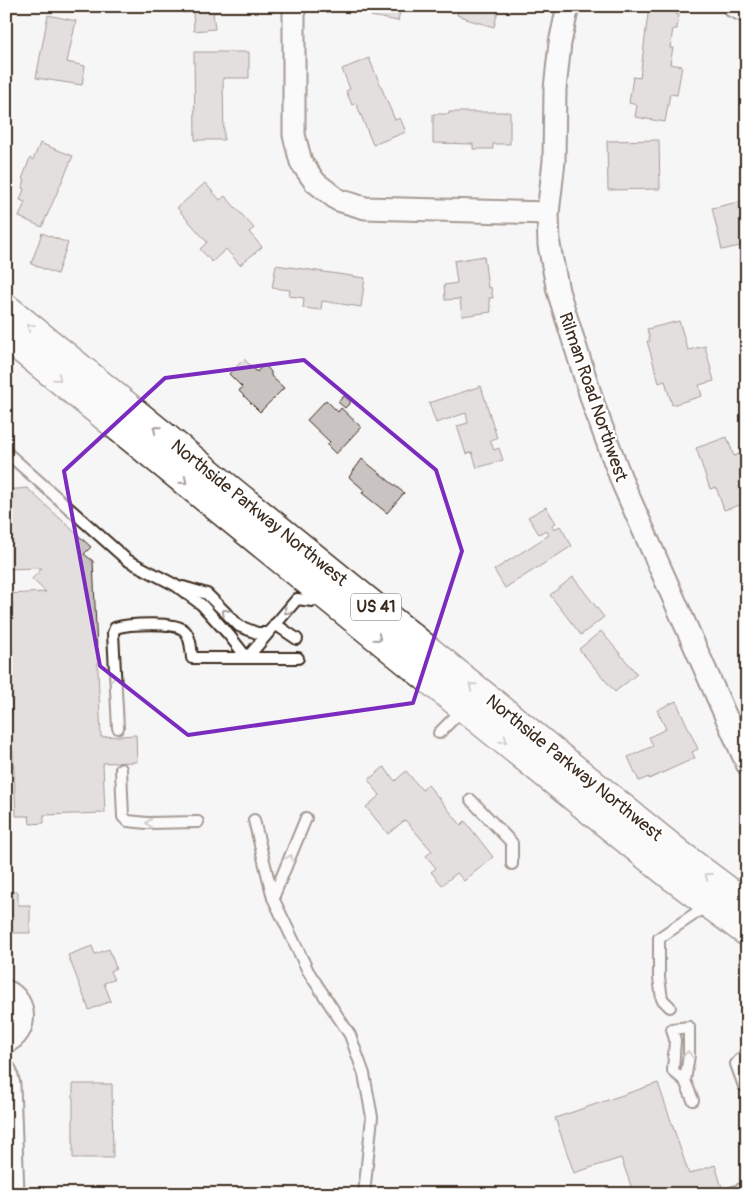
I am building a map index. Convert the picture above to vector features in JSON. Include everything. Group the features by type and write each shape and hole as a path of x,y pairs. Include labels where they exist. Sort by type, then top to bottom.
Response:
{"main road":[{"name":"Northside Parkway Northwest","path":"6,308 464,708 708,905 747,932"},
{"name":"Northside Parkway Northwest","path":"6,336 323,585 747,905"}],"street":[{"path":"294,6 294,135 302,162 315,182 338,200 365,208 548,214"},
{"name":"Rilman Road Northwest","path":"568,6 560,42 555,89 554,161 548,214 549,245 558,291 594,409 623,484 747,764"},
{"path":"733,6 747,12"},
{"path":"6,991 18,1001 22,1011 22,1022 18,1032 6,1042"},
{"path":"6,1072 9,1085 12,1194"}],"lane":[{"path":"6,452 127,560 175,585 202,605 230,635 247,658"},
{"path":"175,585 207,594 239,626 257,633 267,633"},
{"path":"247,658 297,599 323,585"},
{"path":"275,624 297,639"},
{"path":"118,728 112,633 115,628 122,626 171,626 184,631 191,645 192,658 298,658"},
{"path":"439,733 464,708"},
{"path":"121,769 123,817 128,821 147,823 198,822"},
{"path":"471,800 512,843 512,864"},
{"path":"273,898 306,818"},
{"path":"254,820 273,898 308,971 350,1035 364,1074 372,1117 364,1194"},
{"path":"670,1007 662,999 659,978 659,938 708,905"},
{"path":"686,1081 674,1071 675,1040 672,1029 690,1027 686,1081 693,1100"},
{"path":"744,1086 736,1064 745,1056"},
{"path":"731,1192 747,1187"}],"highlighted area":[{"path":"304,360 436,470 462,551 413,703 188,735 100,666 64,471 165,378"}],"building":[{"path":"182,6 220,6 220,12 213,13 215,29 194,31 193,12 183,13"},
{"path":"373,6 401,6 398,21 371,16"},
{"path":"460,6 499,6 494,27 457,15"},
{"path":"649,6 678,6 676,14 679,15 677,29 673,29 670,48 673,48 670,64 682,66 677,95 670,94 665,122 635,117 637,105 629,103 633,77 640,78"},
{"path":"48,15 76,21 67,62 85,66 82,85 36,78"},
{"path":"194,52 249,52 249,78 223,78 224,140 195,140"},
{"path":"369,58 395,120 400,118 406,132 373,145 356,103 352,105 346,91 350,89 342,69"},
{"path":"449,112 510,112 510,144 493,144 493,149 473,149 473,144 433,143 433,114 449,114"},
{"path":"659,140 660,189 608,190 607,141"},
{"path":"40,143 73,156 42,227 19,217 25,202 20,200 25,180 22,179 30,158 33,160"},
{"path":"205,183 220,200 225,196 254,228 249,232 262,247 240,265 226,249 212,262 200,249 207,242 177,208"},
{"path":"747,200 747,258 744,245 722,250 712,208"},
{"path":"42,233 68,243 57,274 31,264"},
{"path":"484,256 488,288 491,287 493,298 489,298 491,312 462,316 460,299 445,300 444,285 457,283 454,261"},
{"path":"276,265 365,278 361,307 322,301 321,310 303,308 304,298 289,296 290,290 272,288"},
{"path":"679,321 688,350 705,346 714,381 699,385 702,396 672,405 665,381 659,383 647,341 650,341 647,329"},
{"path":"244,359 257,372 261,367 266,366 271,372 271,376 284,388 260,412 239,391 242,387 229,374"},
{"path":"481,386 497,438 490,440 494,450 499,448 503,460 477,468 472,452 466,454 457,426 468,423 466,413 436,423 429,403"},
{"path":"344,396 351,402 345,408 338,402"},
{"path":"326,400 338,412 341,408 361,427 336,454 327,445 330,442 307,420"},
{"path":"727,437 734,456 740,454 744,465 746,464 747,466 747,481 743,482 747,492 747,503 724,510 716,487 710,489 696,448"},
{"path":"362,459 404,493 387,513 362,493 364,490 349,477"},
{"path":"27,488 91,547 84,554 93,561 101,737 136,735 137,762 103,763 105,813 44,815 44,823 30,824 29,816 16,816 13,750 6,750 6,716 12,716 11,699 6,700 6,588 7,594 46,592 32,579 42,568 6,569 6,490"},
{"path":"546,507 556,523 552,525 554,529 560,526 572,546 505,588 494,570 549,535 546,530 539,534 528,517"},
{"path":"573,577 604,617 581,635 550,595"},
{"path":"601,631 637,674 615,692 579,649"},
{"path":"676,701 698,749 692,752 695,758 649,779 649,777 639,781 628,757 653,746 649,737 666,729 657,710"},
{"path":"384,767 395,781 406,771 422,790 428,785 461,825 465,821 493,857 464,881 457,873 442,885 431,872 436,868 426,856 432,851 405,820 388,834 366,807 380,795 368,780"},
{"path":"6,892 18,892 18,905 30,905 30,933 7,933"},
{"path":"92,946 95,954 109,949 116,968 110,971 114,980 104,983 111,1001 89,1010 68,955"},
{"path":"658,1083 689,1174 715,1165 724,1194 634,1194 621,1158 574,1173 555,1118"},
{"path":"73,1084 112,1084 113,1158 73,1158"}]}
